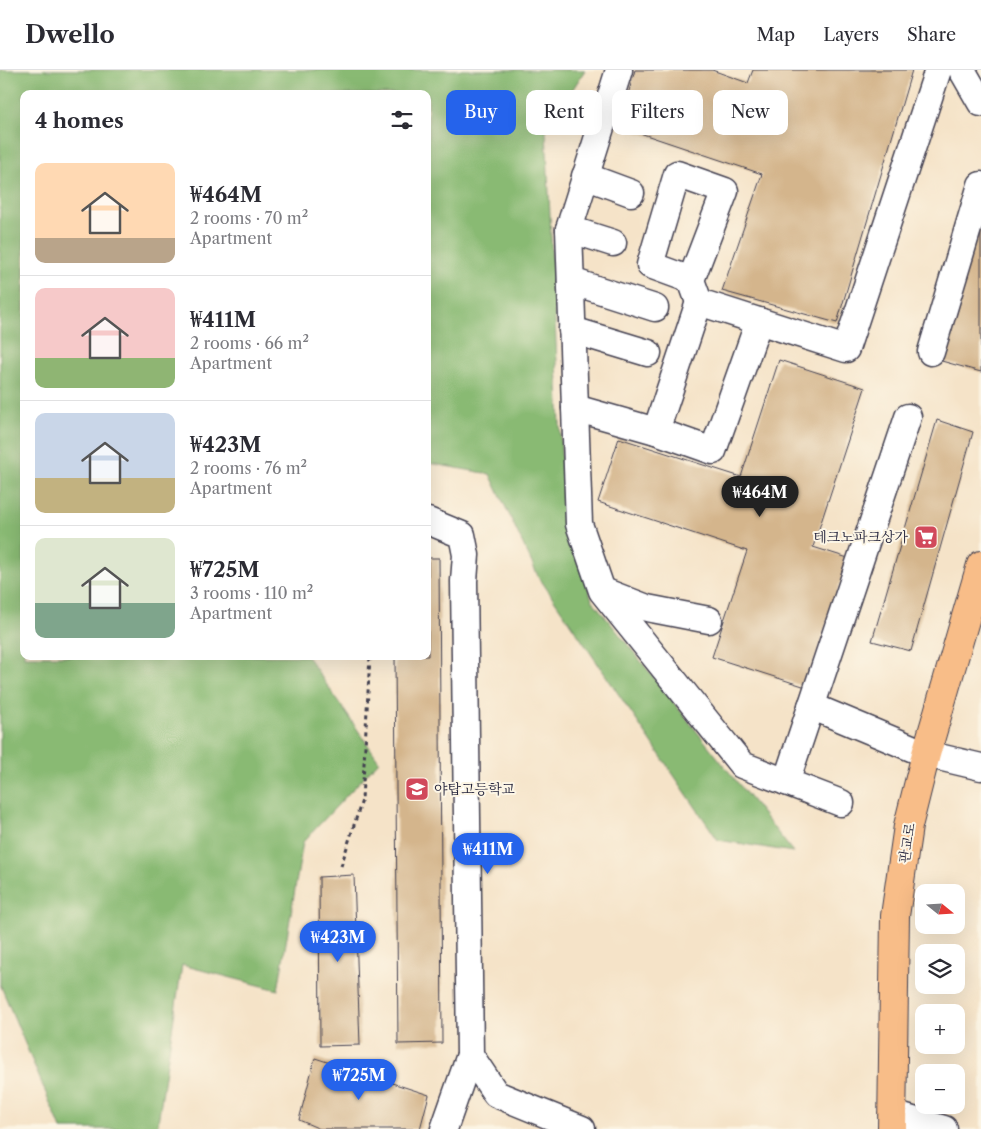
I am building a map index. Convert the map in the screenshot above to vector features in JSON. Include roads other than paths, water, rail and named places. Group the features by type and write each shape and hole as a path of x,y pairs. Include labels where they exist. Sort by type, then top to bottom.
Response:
{"main road":[{"name":"판교로","path":"892,1122 895,916 908,826 926,754 975,602 981,565"}],"street":[{"path":"619,70 569,229 579,524 602,591 742,765 841,803"},
{"path":"656,431 695,291 759,321 846,349 938,70"},
{"path":"962,70 981,104"},
{"path":"585,176 631,193"},
{"path":"931,352 981,185"},
{"path":"569,229 613,243"},
{"path":"570,281 655,308"},
{"path":"575,408 656,431 713,452 759,321"},
{"path":"572,330 648,352"},
{"path":"786,782 908,417"},
{"path":"431,522 462,535 466,555 464,581 470,1055 444,1129"},
{"path":"602,591 647,608 709,620"},
{"path":"811,706 926,754 981,768"},
{"path":"470,1055 496,1094 582,1129"},
{"path":"892,1122 944,1129"}],"place":[{"name":"테크노파크상가","path":"926,537"},
{"name":"야탑고등학교","path":"417,789"}]}
